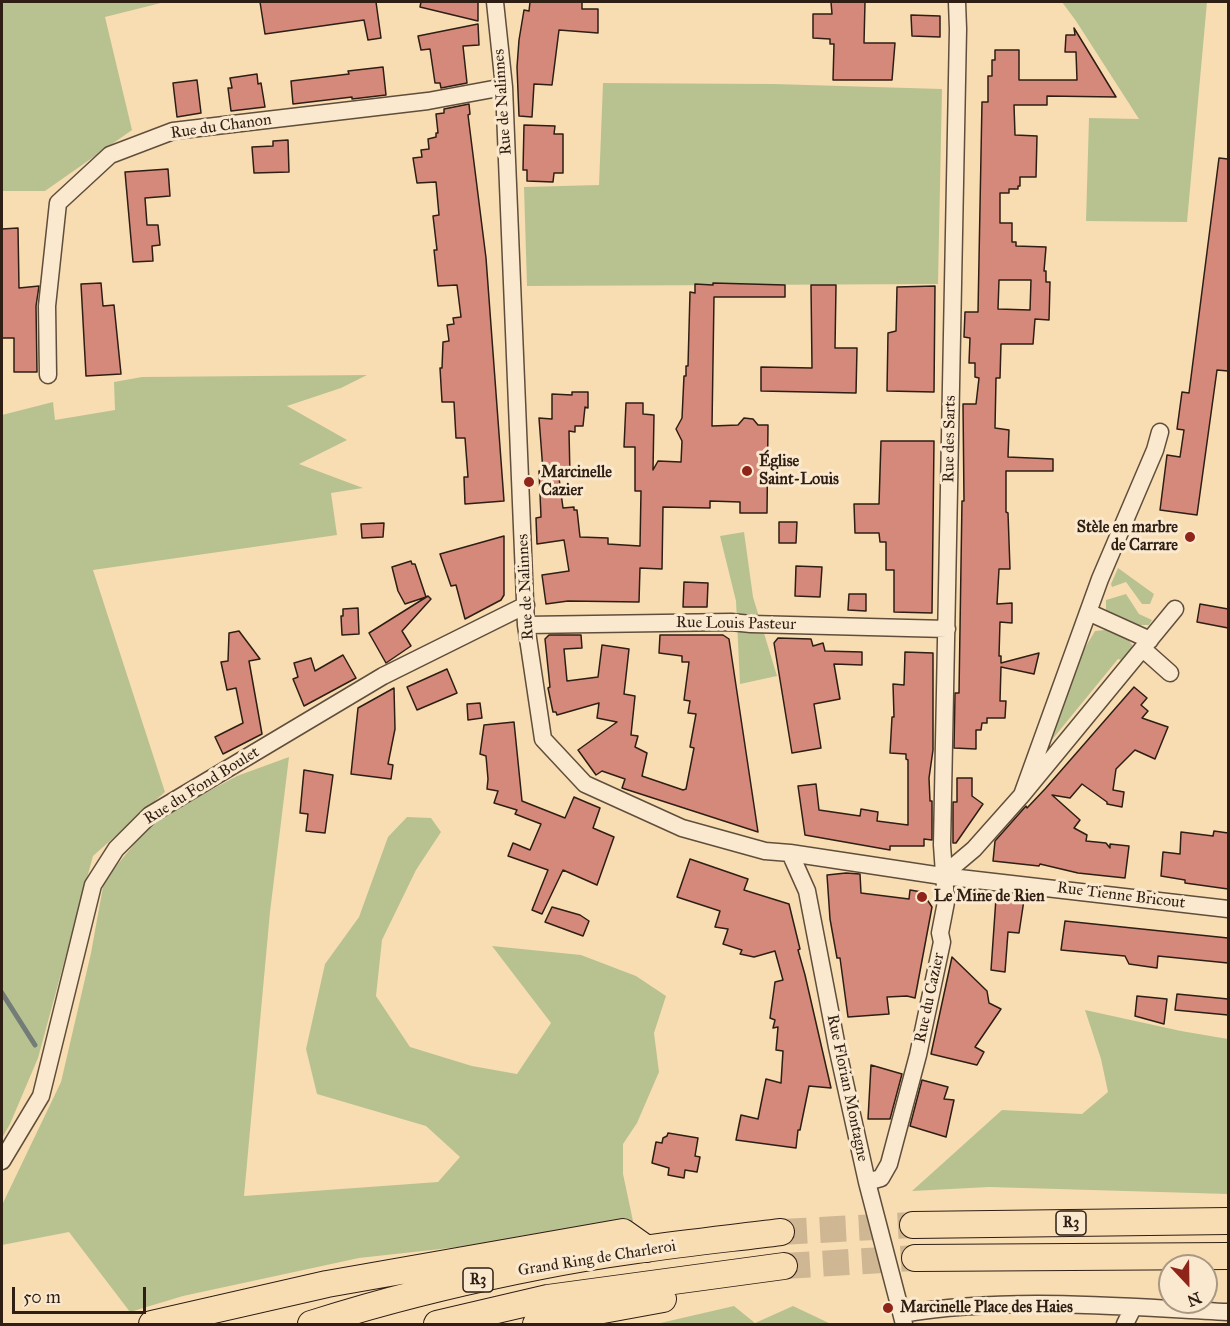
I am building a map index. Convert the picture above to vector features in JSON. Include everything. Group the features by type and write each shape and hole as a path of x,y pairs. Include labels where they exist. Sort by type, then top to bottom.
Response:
{"highway":[{"name":"R3","path":"913,1224 1228,1221"},
{"path":"152,1324 327,1284 623,1232 647,1249"},
{"name":"Grand Ring de Charleroi","path":"311,1324 375,1304 543,1265 781,1232"},
{"name":"R3","path":"915,1258 1228,1256"},
{"name":"Grand Ring de Charleroi","path":"437,1324 548,1299 784,1266"},
{"path":"536,1324 669,1298 698,1277"}],"street":[{"name":"Rue de Nalinnes","path":"495,2 504,87 526,625 543,739 585,784 682,828 765,851 942,876"},
{"name":"Rue des Sarts","path":"942,876 957,2"},
{"name":"Rue du Chanon","path":"48,375 47,306 57,203 110,155 173,131 428,101 504,87"},
{"path":"1022,795 1100,579 1155,450 1160,432"},
{"name":"Rue du Fond Boulet","path":"2,1161 41,1096 93,885 116,849 150,815 383,676 526,605"},
{"path":"942,876 974,849 1022,795 1175,609"},
{"path":"1089,612 1146,645 1170,673"},
{"name":"Rue Louis Pasteur","path":"526,625 731,622 946,629"},
{"name":"Rue Florian Montagne","path":"790,853 807,891 837,1047 867,1182 903,1319"},
{"name":"Rue Tienne Bricout","path":"942,876 1228,909"},
{"name":"Rue du Cazier","path":"867,1182 881,1178 889,1166 915,1065 942,942 940,933 946,902 942,876"},
{"path":"903,1319 998,1304 1054,1304 1228,1312"},
{"path":"1125,1324 1133,1308"}],"green space":[{"path":"2,2 165,2 105,17 132,130 45,191 2,191"},
{"path":"1062,2 1207,2 1187,222 1086,221 1089,118 1139,119"},
{"path":"603,83 774,84 942,89 938,284 527,286 524,187 599,185"},
{"path":"367,375 341,388 287,406 347,440 299,464 363,488 331,493 337,535 93,570 165,792 93,856 38,1058 2,1138 2,415 53,402 55,420 115,410 114,382 142,377"},
{"path":"744,532 753,597 777,676 740,684 736,601 720,536"},
{"path":"1118,568 1154,594 1150,604 1142,604 1126,582 1112,587 1111,584"},
{"path":"1126,594 1139,614 1152,620 1149,625 1139,625 1106,610 1106,600"},
{"path":"1105,630 1126,637 1133,646 1129,657 1125,661 1118,659 1046,747 1046,754 1040,754 1080,656 1095,631"},
{"path":"289,757 270,912 244,1196 438,1182 460,1157 426,1126 317,1094 306,1049 325,964 359,917 388,837 407,817 431,818 441,832 416,870 382,940 376,996 410,1047 472,1066 517,1074 551,1023 492,946 581,955 636,976 666,996 654,1033 659,1072 637,1123 623,1144 623,1174 633,1221 495,1243 359,1258 183,1296 130,1312 69,1232 2,1245 2,1205 61,1082 91,953 104,881 153,821 237,776"},
{"path":"1085,1010 1228,1039 1228,1194 989,1187 912,1191 1002,1110 1082,1114 1108,1092 1101,1059"},
{"path":"734,1306 755,1323 793,1306 831,1324 656,1324"}],"building":[{"path":"260,2 376,2 381,38 368,40 364,20 265,34"},
{"path":"421,2 478,2 478,21 420,7"},
{"path":"530,2 582,2 582,9 598,9 598,33 559,30 552,85 534,84 532,117 519,116 517,67 524,10 529,11"},
{"path":"831,2 865,2 864,43 895,43 892,80 833,80 834,44 830,44 830,39 813,38 813,14 832,14"},
{"path":"911,15 940,16 940,37 912,36"},
{"path":"478,24 479,45 463,46 467,83 441,88 440,83 435,83 430,49 421,50 418,36"},
{"path":"1074,28 1116,97 1047,96 1047,105 1014,105 1015,135 1037,136 1036,177 1020,177 1018,189 1009,189 1009,193 1000,193 1000,223 1012,223 1012,242 1016,242 1016,246 1046,247 1044,271 1046,271 1046,282 1050,282 1049,320 1035,319 1033,344 1001,344 1000,378 996,378 995,428 1009,430 1008,457 1053,459 1053,471 1006,471 1010,569 999,569 997,604 1012,603 1012,623 1000,622 999,656 1001,656 1001,663 1039,653 1034,674 1001,667 1000,701 1006,701 1005,718 987,718 987,723 982,723 981,730 976,730 976,749 954,748 955,693 959,693 962,501 964,501 963,404 976,404 979,378 975,377 975,363 969,363 970,338 964,337 965,312 978,312 982,102 988,102 988,76 992,76 992,60 995,60 995,50 1019,50 1019,80 1077,80 1076,52 1065,52 1066,35 1075,35","holes":["999,280 1031,280 1030,310 998,309"]},
{"path":"383,67 386,95 293,104 291,81 349,74 348,71"},
{"path":"257,74 265,107 231,111 228,88 232,88 230,78"},
{"path":"197,80 201,113 177,117 173,83"},
{"path":"469,104 470,114 468,115 486,258 504,501 465,504 464,477 468,477 465,438 456,438 454,402 442,402 440,368 442,368 443,342 449,341 447,325 454,324 453,318 461,317 457,285 438,286 433,216 439,215 436,182 417,183 413,158 422,157 421,150 429,149 428,139 436,137 438,133 436,114 444,113 444,109"},
{"path":"524,125 555,126 554,134 563,134 563,173 554,173 553,182 527,181 527,170 523,170"},
{"path":"288,140 289,172 254,173 252,147 273,146 273,141"},
{"path":"1219,158 1228,159 1228,371 1217,370 1197,515 1160,510 1167,455 1180,457 1184,430 1177,429 1182,392 1189,393"},
{"path":"168,169 170,196 145,198 147,225 158,225 160,245 152,246 153,261 133,262 125,172"},
{"path":"18,228 19,288 39,286 36,306 37,372 14,372 14,338 2,338 2,229"},
{"path":"101,283 103,306 114,305 121,374 86,376 81,284"},
{"path":"713,283 785,285 785,297 714,297 712,426 738,425 744,418 753,419 758,425 768,425 767,513 740,513 740,502 710,501 710,508 663,507 662,569 640,568 639,602 568,601 546,604 542,575 569,571 564,540 537,544 536,518 541,517 539,471 543,471 539,418 552,419 552,394 572,395 572,392 588,392 588,408 585,407 583,426 575,426 575,432 569,431 570,477 559,478 563,508 574,507 574,510 577,510 580,537 608,538 608,544 640,546 641,491 635,491 635,447 624,447 626,403 643,403 643,414 654,415 653,470 658,461 681,462 682,441 676,429 682,418 684,376 686,376 686,366 688,366 690,292 695,293 695,284 713,285"},
{"path":"811,285 836,285 835,348 857,348 856,393 761,391 761,367 812,368"},
{"path":"935,286 934,392 887,391 888,333 896,331 897,287"},
{"path":"881,441 934,441 932,613 894,612 894,570 886,570 886,542 880,542 879,533 855,533 854,504 879,504"},
{"path":"779,522 797,522 796,543 779,543"},
{"path":"384,523 383,537 362,538 361,524"},
{"path":"504,536 504,595 501,600 465,619 456,585 451,586 440,554"},
{"path":"411,561 415,564 426,597 405,604 398,591 392,567"},
{"path":"796,566 822,567 820,597 795,596"},
{"path":"684,582 708,583 707,607 683,607"},
{"path":"849,594 866,594 866,611 848,610"},
{"path":"428,596 431,599 402,631 411,646 386,663 369,633"},
{"path":"1200,604 1228,609 1228,628 1197,622"},
{"path":"358,608 359,634 342,635 343,609"},
{"path":"239,631 260,659 249,661 262,734 223,754 215,737 243,723 236,688 227,690 221,662 228,661 229,633"},
{"path":"549,635 581,635 582,648 564,649 567,681 598,677 602,645 629,649 624,694 635,696 631,735 638,736 635,747 647,753 642,776 683,790 686,789 694,748 690,747 696,714 688,713 690,701 684,700 689,662 682,662 682,656 659,653 660,635 723,635 729,639 758,832 622,788 625,779 602,771 596,775 578,750 617,722 597,718 599,703 557,715 553,712 548,688 550,687 545,639"},
{"path":"778,638 811,639 813,646 823,643 825,651 862,652 862,665 834,664 840,699 814,704 821,748 792,753 774,643"},
{"path":"905,652 933,653 933,750 929,778 930,801 932,801 932,840 924,839 924,846 890,846 890,850 805,835 798,786 816,784 819,810 860,816 861,809 878,812 877,821 908,825 908,760 906,754 890,753 892,717 894,717 893,684 904,685"},
{"path":"343,655 356,678 304,706 293,679 298,677 294,663 311,658 315,671"},
{"path":"447,669 457,693 417,710 407,687"},
{"path":"1134,687 1147,698 1141,705 1148,711 1142,718 1168,727 1155,759 1135,750 1116,769 1113,790 1124,792 1122,807 1107,804 1082,784 1070,798 1052,795 1080,820 1074,828 1087,835 1086,841 1106,843 1110,848 1110,844 1129,846 1125,878 1078,873 1040,864 1039,866 993,861 995,841 1026,806 1027,808 1045,789"},
{"path":"394,688 395,729 388,764 393,765 391,779 351,774 358,708"},
{"path":"480,703 482,718 468,720 467,704"},
{"path":"514,722 522,801 565,818 574,797 600,808 593,828 614,837 597,885 563,870 542,914 532,910 548,870 508,856 513,843 530,850 541,824 515,814 517,810 494,803 498,791 487,789 486,756 480,754 484,725"},
{"path":"304,770 333,775 325,833 306,831 308,814 300,813"},
{"path":"957,778 972,778 972,796 983,804 956,843 953,843 953,802 957,802"},
{"path":"1214,831 1228,833 1228,889 1185,883 1185,880 1161,876 1163,852 1180,854 1181,832 1213,836"},
{"path":"690,859 748,879 744,890 789,904 831,1088 809,1086 796,1148 736,1140 741,1115 758,1119 766,1079 781,1083 783,1051 776,1050 778,1027 773,1028 775,1020 770,1018 775,982 783,980 775,951 754,957 740,954 742,950 723,944 728,929 715,927 720,911 677,897"},
{"path":"860,874 861,893 909,899 910,890 922,892 932,907 915,998 887,997 889,1014 848,1017 840,958 837,958 830,919 827,875"},
{"path":"996,898 1024,900 1019,933 1008,932 1005,972 991,970"},
{"path":"552,907 580,915 589,921 583,936 545,922"},
{"path":"1065,921 1228,938 1228,963 1158,956 1157,968 1129,964 1125,956 1061,950"},
{"path":"952,957 987,991 989,1003 1001,1009 975,1047 984,1052 977,1065 931,1054"},
{"path":"1177,994 1228,999 1228,1015 1175,1010"},
{"path":"1137,996 1167,999 1164,1024 1135,1016"},
{"path":"871,1065 902,1074 890,1119 868,1119"},
{"path":"922,1080 948,1087 944,1099 954,1100 946,1137 910,1126"},
{"path":"668,1133 698,1138 695,1156 700,1157 697,1172 685,1170 684,1178 668,1175 669,1168 652,1163 656,1142 662,1143"}],"waterway":[{"path":"2,993 35,1045"}],"tunnel":[{"path":"781,1232 913,1225"},
{"path":"784,1266 915,1258"}],"place":[{"name":"Église Saint-Louis","path":"747,471"},
{"name":"Marcinelle Cazier","path":"529,482"},
{"name":"Stèle en marbre de Carrare","path":"1190,537"},
{"name":"Le Mine de Rien","path":"922,897"},
{"name":"Marcinelle Place des Haies","path":"888,1308"}]}
